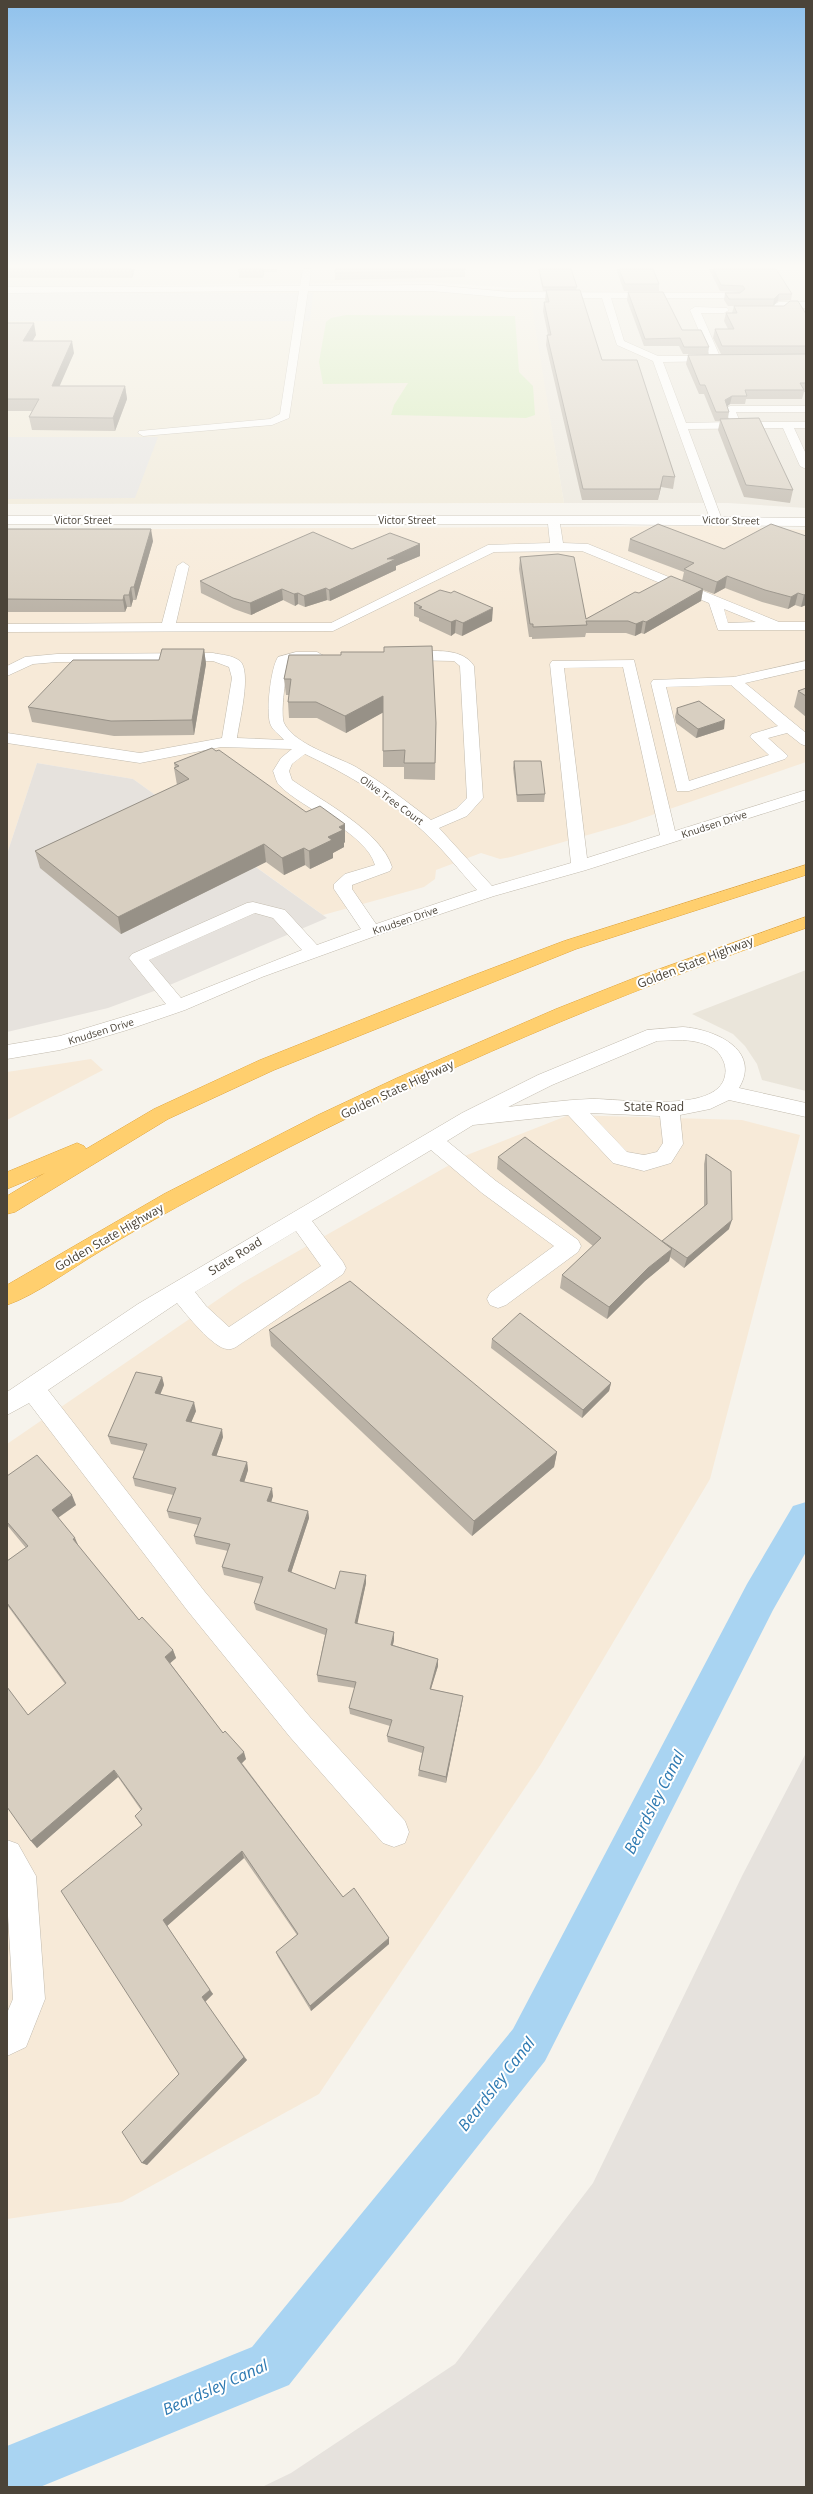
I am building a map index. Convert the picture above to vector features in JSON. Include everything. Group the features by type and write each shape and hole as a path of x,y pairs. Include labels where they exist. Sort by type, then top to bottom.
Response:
{"highway":[{"path":"7,1182 267,1065 475,981 570,945 806,870"},
{"name":"Golden State Highway","path":"7,1296 171,1200 420,1077 522,1032 712,954 806,922"},
{"path":"7,1206 161,1114"}],"street":[{"path":"143,433 272,422 285,416 290,385"},
{"path":"667,385 716,520"},
{"path":"736,425 730,409 806,409"},
{"path":"786,425 806,466"},
{"path":"682,426 806,425"},
{"path":"553,519 557,547"},
{"name":"Victor Street","path":"7,520 553,519 806,522"},
{"path":"7,628 333,627 492,548 557,547 584,547 777,626"},
{"path":"168,627 183,566"},
{"path":"715,601 724,627 806,626"},
{"path":"301,746 278,724 276,709 281,665 283,660 296,656 328,656"},
{"path":"392,656 457,657 464,661 466,666 475,798 473,802 458,814 429,827"},
{"path":"7,672 30,660 57,658 213,657 229,660 236,665 239,678 229,742"},
{"path":"580,866 558,664 629,663 669,838"},
{"path":"789,727 757,737 780,756 683,788 658,683 734,681 806,664"},
{"path":"734,681 806,741"},
{"path":"7,738 140,758 229,742 301,746"},
{"path":"301,746 286,761 281,770 285,782 366,840 383,858 384,867 378,872 353,878 343,884 343,889 372,931"},
{"name":"Olive Tree Court","path":"301,746 350,770 391,797 429,827 466,865 488,892"},
{"name":"Knudsen Drive","path":"7,1052 60,1043 120,1026 178,1006 256,973 372,931 488,892 580,866 806,795"},
{"path":"178,1006 138,958 253,907 279,914 314,952"},
{"name":"State Road","path":"7,1405 180,1290 469,1118 545,1080 654,1036 673,1032 695,1034 712,1040 726,1050 734,1062 736,1073 734,1082 726,1092 705,1103 669,1107 573,1107 469,1118"},
{"path":"726,1092 806,1110"},
{"path":"573,1107 620,1158 644,1163 664,1158 673,1144 669,1107"},
{"path":"432,1140 489,1188 570,1246 498,1299"},
{"path":"180,1290 198,1313 228,1340 335,1268 299,1219"},
{"path":"32,1388 196,1601 300,1727 394,1832"},
{"path":"7,1855 21,1876 29,1999 14,2035 7,2040"}],"shaded area":[{"path":"7,385 545,385 564,503 7,504"},
{"path":"544,385 806,385 806,508 728,503 564,503"},
{"path":"7,437 158,437 135,498 7,499"},
{"path":"722,526 806,530 806,762 626,824 511,857 500,859 481,853 436,870 435,879 424,887 323,915 133,779 37,763 7,854 7,530"},
{"path":"37,763 133,779 327,918 165,987 108,1008 7,1032 7,854"},
{"path":"806,970 806,1091 762,1080 757,1064 745,1046 733,1034 692,1014"},
{"path":"91,1059 103,1070 7,1120 7,1072"},
{"path":"569,1115 742,1120 800,1135 710,1479 541,1764 319,2094 122,2202 7,2219 7,1444 242,1283 467,1155"},
{"path":"806,1753 806,2487 262,2487 291,2473 455,2364 593,2183 742,1876"}],"green space":[{"path":"406,385 532,385 535,415 526,418 391,415 394,405"}],"building":[{"path":"7,385 125,386 113,418 29,417 39,399 7,399"},
{"path":"559,385 645,385 675,477 663,476 660,489 583,489"},
{"path":"705,385 801,385 804,390 745,390 747,396 732,396 725,400 729,412 716,412"},
{"path":"759,418 793,490 746,485 720,419"},
{"path":"658,524 724,549 771,524 806,536 806,594 804,595 798,593 791,597 765,590 727,576 717,582 684,569 694,563 630,539"},
{"path":"7,529 151,529 134,587 131,587 129,595 124,595 123,600 7,599"},
{"path":"313,532 352,549 390,533 420,544 387,559 396,559 329,590 326,588 304,596 282,589 250,603 233,598 200,581"},
{"path":"558,554 574,557 586,619 635,592 639,593 671,576 703,589 646,622 643,621 636,624 628,621 586,621 587,625 533,627 533,624 530,624 520,557"},
{"path":"440,590 451,593 454,591 493,608 463,623 456,620 451,622 419,608 422,607 414,603"},
{"path":"432,646 436,723 435,763 404,763 405,750 383,751 383,696 345,716 316,702 288,702 291,679 284,679 289,655 341,655 341,652 384,652 384,647"},
{"path":"162,649 204,649 192,720 111,721 28,707 73,660 159,660"},
{"path":"806,688 806,696 798,691"},
{"path":"699,701 725,720 698,729 678,714 677,708"},
{"path":"212,748 216,751 219,750 306,812 320,806 345,824 339,827 343,830 328,837 332,840 309,851 304,848 282,858 264,844 118,917 35,851 189,779 174,768 179,766 174,763"},
{"path":"514,761 541,761 545,794 517,795"},
{"path":"525,1137 672,1249 648,1268 609,1307 562,1275 601,1238 498,1157"},
{"path":"706,1154 731,1171 732,1220 687,1258 662,1241 707,1204"},
{"path":"350,1281 557,1452 474,1521 269,1330"},
{"path":"520,1313 611,1383 583,1410 492,1339"},
{"path":"136,1372 162,1377 155,1393 194,1402 186,1421 222,1429 212,1455 247,1462 240,1481 272,1488 267,1501 308,1511 288,1571 335,1589 340,1571 366,1575 355,1623 394,1632 391,1645 438,1659 430,1689 463,1696 446,1777 419,1770 424,1747 387,1736 392,1720 349,1708 356,1682 317,1675 327,1629 254,1603 263,1577 222,1567 230,1544 194,1536 201,1518 167,1511 176,1488 133,1478 147,1444 108,1436"},
{"path":"37,1455 72,1495 52,1510 75,1538 73,1539 139,1620 142,1617 173,1650 165,1657 223,1733 225,1731 244,1752 237,1758 343,1897 354,1888 389,1938 310,2006 276,1952 298,1934 242,1851 163,1920 210,1990 202,1997 244,2057 142,2163 122,2132 179,2074 61,1891 142,1825 135,1816 142,1809 114,1770 31,1841 7,1807 7,1687 28,1715 66,1683 7,1603 7,1561 28,1546 7,1522 7,1476"}],"waterway":[{"name":"Beardsley Canal","path":"7,2473 270,2366 529,2045 760,1597 806,1518"}]}
